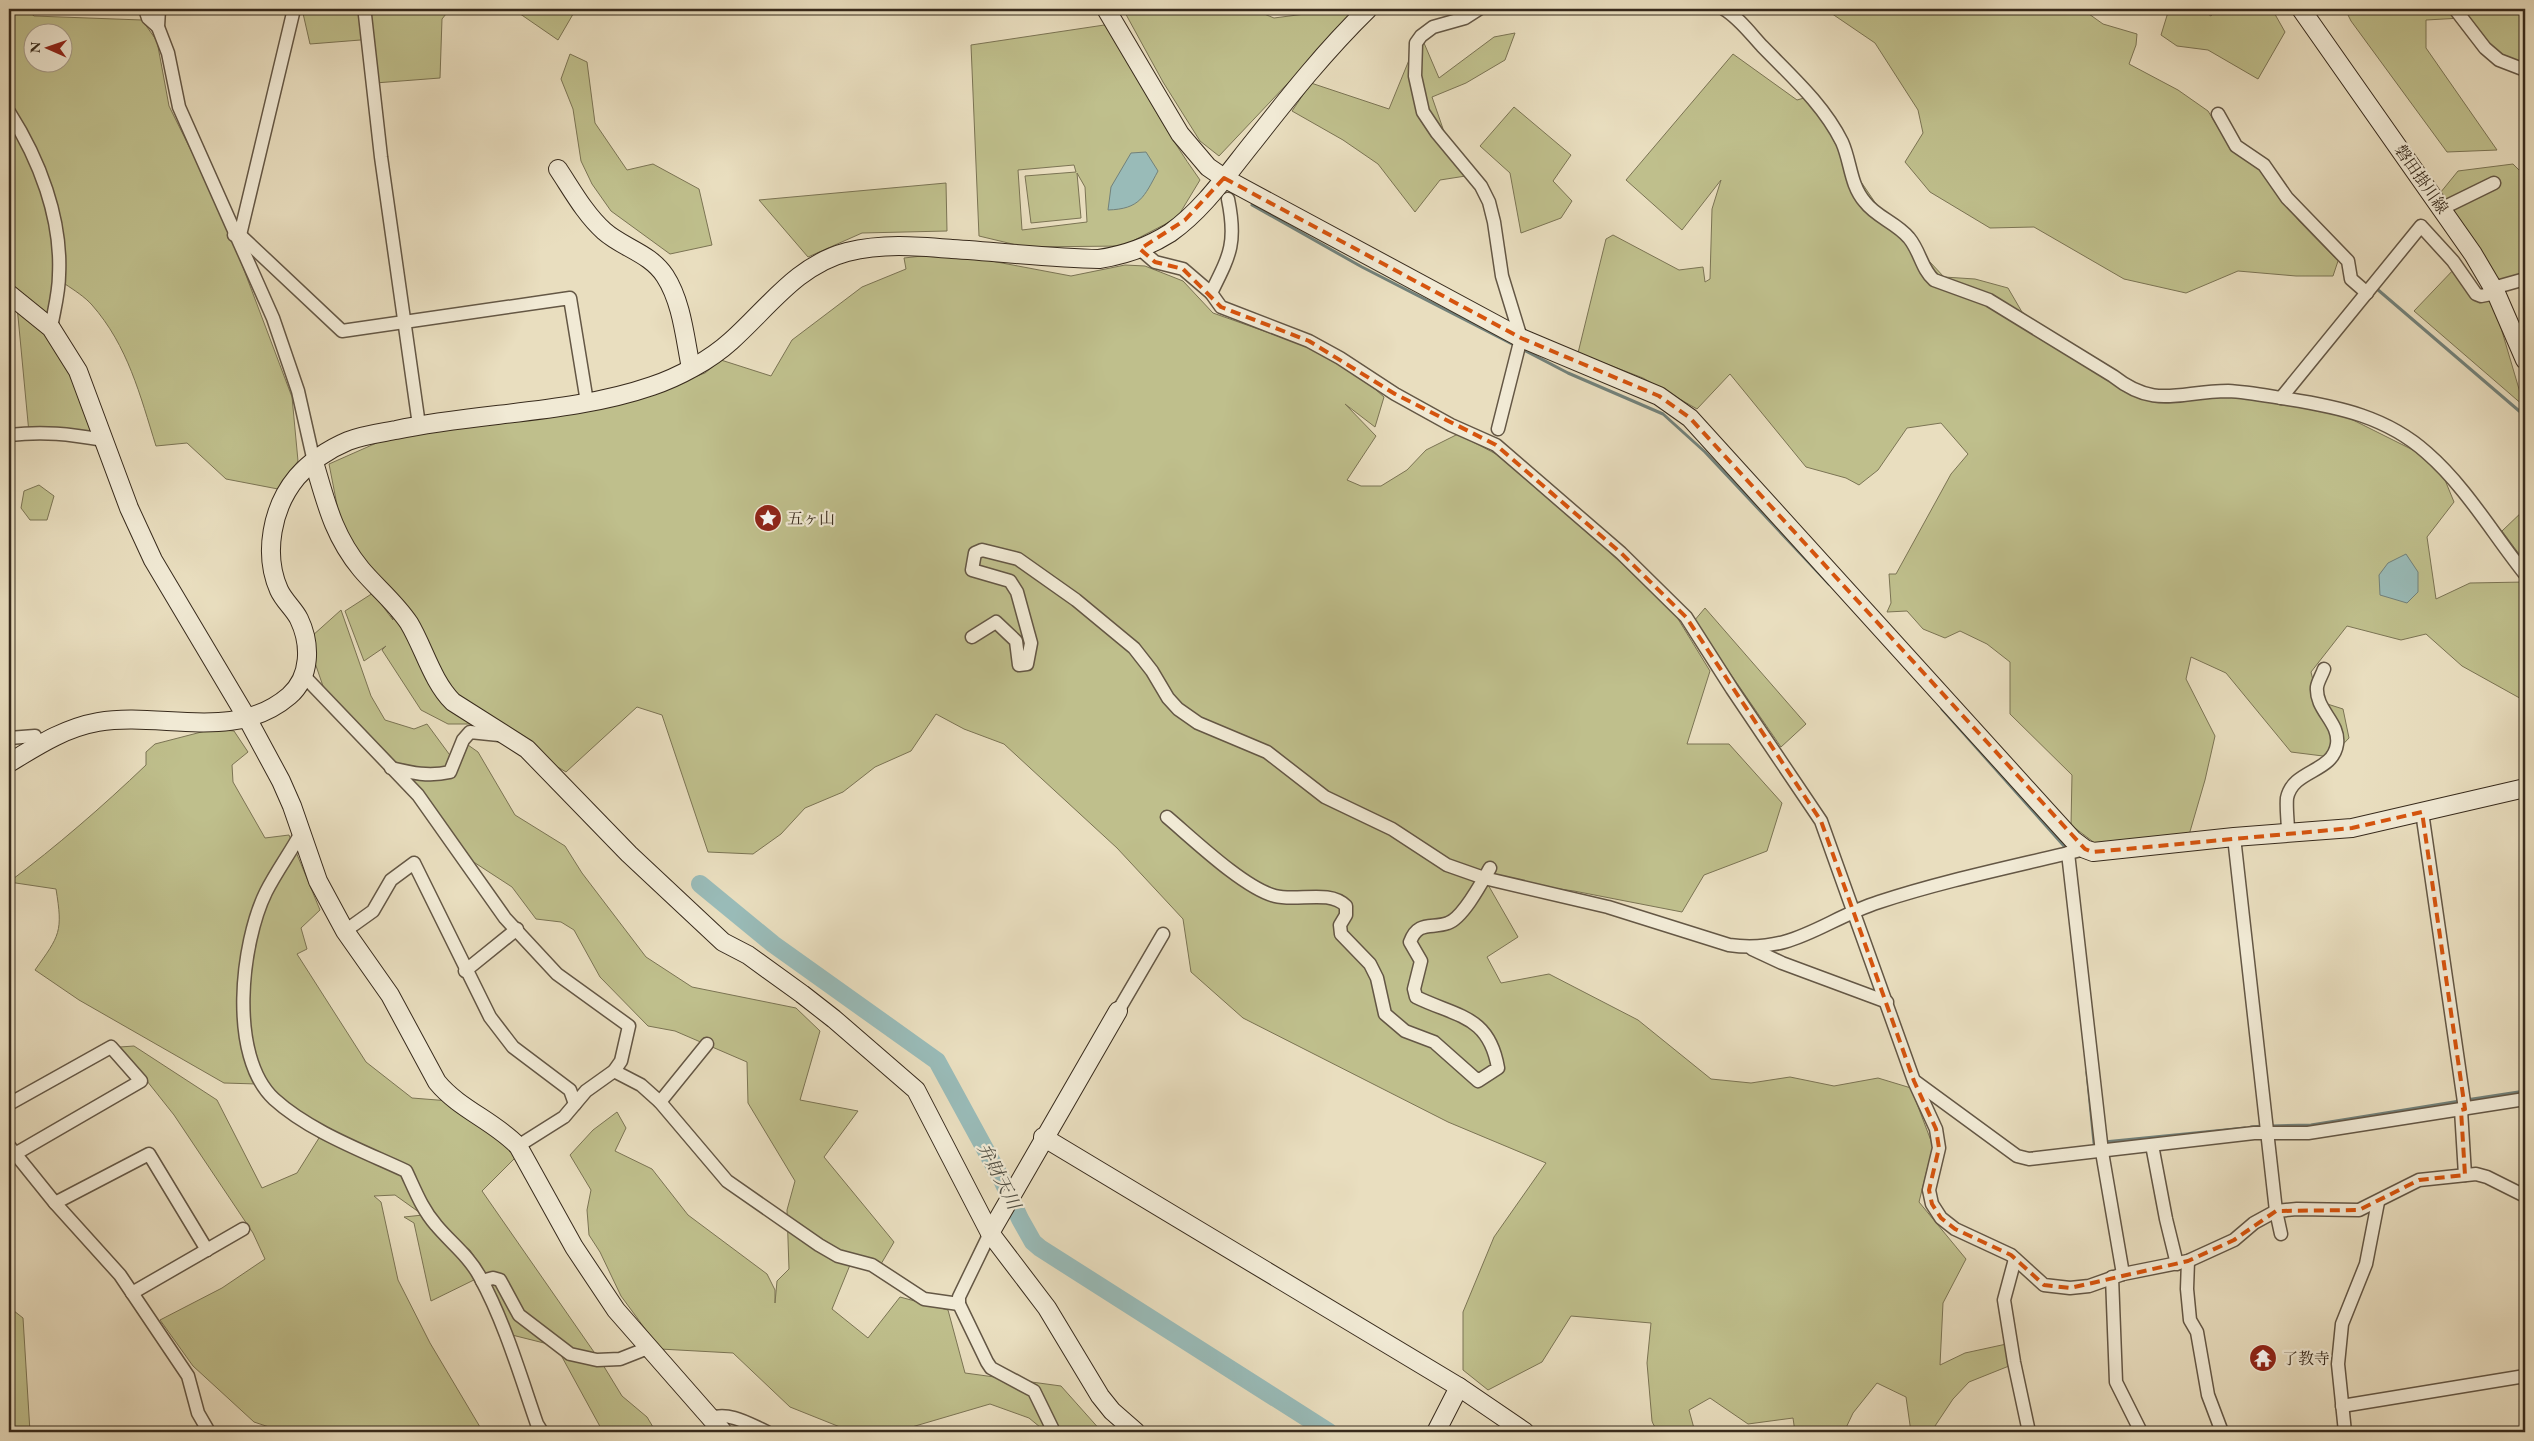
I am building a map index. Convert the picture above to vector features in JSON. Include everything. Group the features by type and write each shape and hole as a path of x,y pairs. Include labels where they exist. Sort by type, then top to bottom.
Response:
{"street":[{"path":"145,9 148,18 158,27 168,53 179,107 237,235 276,328 298,391 314,462 336,533 361,569 396,605 407,621 421,642 443,692 453,702 527,749 629,854 723,942 748,955 834,1019 916,1090 990,1233 1047,1308 1100,1396 1112,1412 1131,1430"},
{"path":"158,27 160,9"},
{"path":"237,235 264,138 282,51 288,42 294,9"},
{"path":"1106,9 1180,134 1208,167 1224,178 1521,338 1659,396 1690,418 2066,832 2076,851 2102,1152 2117,1276 2116,1382 2141,1432"},
{"path":"9,763 68,730 99,722 143,720 226,723 247,718 287,698 297,688 304,676 308,660 306,637 298,616 280,592 273,572 271,550 274,524 280,506 298,476 328,450 351,440 419,425 587,402 655,386 691,368 729,343 784,288 808,270 845,252 893,244 1099,258 1124,255 1140,249 1169,233 1204,203 1310,70 1368,9"},
{"path":"1479,9 1465,18 1433,28 1421,36 1416,43 1415,76 1423,112 1437,133 1481,186 1489,202 1495,225 1502,276 1521,338 1498,428"},
{"path":"1724,9 1811,96 1836,129 1843,145 1854,184 1866,204 1908,237 1918,252 1928,275 1934,280 1989,300 2112,376 2129,389 2143,394 2163,396 2243,392 2337,406 2360,413 2409,440 2428,453 2458,484 2525,574"},
{"name":"磐田掛川線","path":"2301,9 2443,208 2494,290 2525,360"},
{"path":"2455,9 2485,48 2499,60 2525,70"},
{"path":"365,15 372,89 403,322 419,425"},
{"path":"9,112 34,156 58,236 60,274 51,328"},
{"path":"2218,114 2236,146 2264,165 2287,198 2348,262 2352,279 2367,293"},
{"path":"558,169 579,203 604,231 648,258 665,275 675,299 691,368"},
{"path":"2443,208 2494,183"},
{"path":"1210,293 1227,262 1233,242 1232,220 1228,199"},
{"path":"2282,398 2421,226 2453,261 2476,294 2482,296 2525,279"},
{"path":"237,235 342,331 570,298 587,402"},
{"path":"1140,249 1155,262 1183,269 1210,293 1221,307 1309,341 1419,408 1496,445 1624,556 1686,617 1732,689 1822,821 1914,1081 1936,1129 1939,1148 1929,1190 1932,1204 1941,1218 1955,1229 2015,1258 2044,1285 2070,1288 2089,1286 2117,1276 2183,1263 2234,1240 2254,1223 2276,1212 2296,1209 2359,1210 2378,1202 2398,1188 2419,1180 2476,1174 2486,1176 2525,1196"},
{"path":"9,294 51,328 78,371 130,508 153,560 247,718 281,781 318,881 345,931 390,996 437,1082 446,1093 507,1135 518,1146 579,1255 616,1310 722,1432"},
{"path":"9,435 61,432 104,440"},
{"path":"972,638 996,622 1016,641 1019,664 1027,664 1031,643 1017,592 1010,581 972,570 974,553 982,550 1018,559 1076,600 1134,648 1152,671 1168,698 1178,709 1198,723 1267,752 1325,797 1392,829 1447,865 1487,873 1608,907 1730,945 1750,948 1782,963 1886,1002"},
{"path":"2288,832 2288,798 2295,780 2325,765 2337,746 2334,728 2318,701 2317,687 2324,669"},
{"path":"304,676 418,796 506,918 557,974 630,1026 621,1060 614,1071 586,1091 564,1118 518,1146"},
{"path":"391,768 416,774 437,775 450,772 463,740 470,732 487,732 506,737"},
{"path":"9,738 35,736 39,745"},
{"path":"1750,948 1790,941 1855,910 1930,887 2076,851 2093,852 2234,837 2352,828 2525,788"},
{"path":"2422,812 2463,1109 2465,1175"},
{"path":"1167,817 1227,868 1260,890 1276,897 1330,898 1340,901 1346,906 1346,915 1340,925 1341,934 1363,956 1374,971 1385,1014 1405,1031 1434,1042 1478,1081 1498,1068 1489,1039 1474,1021 1416,997 1414,989 1422,961 1410,942 1419,929 1430,924 1449,923 1463,910 1487,873"},
{"path":"301,833 266,892 254,927 244,966 242,998 250,1057 266,1090 274,1099 324,1134 406,1171 424,1209 436,1225 465,1254 482,1281 507,1339 537,1424 542,1432"},
{"path":"2234,837 2280,1234"},
{"path":"345,931 373,911 391,880 414,863 465,971 490,1017 513,1047 570,1090 575,1104"},
{"path":"465,971 516,929"},
{"path":"1054,1432 1034,1390 991,1368 959,1304 959,1297 998,1217 1163,934"},
{"path":"660,1102 707,1044"},
{"path":"9,1104 111,1047 141,1081 12,1150 55,1203 120,1276 132,1293 188,1376 198,1413 209,1432"},
{"path":"614,1071 641,1085 660,1102 727,1181 819,1245 838,1256 872,1265 924,1299 959,1304"},
{"path":"1914,1081 2017,1156 2029,1159 2267,1133 2308,1133 2525,1099"},
{"path":"1044,1137 1459,1387 1525,1432"},
{"path":"2152,1145 2166,1219 2183,1263 2190,1320 2197,1332 2208,1394 2222,1432"},
{"path":"55,1203 149,1154 206,1250"},
{"path":"2345,1432 2338,1364 2342,1324 2366,1264 2378,1202"},
{"path":"132,1293 242,1229"},
{"path":"2015,1258 2004,1300 2014,1362 2029,1432"},
{"path":"482,1281 493,1278 500,1280 519,1315 570,1354 597,1360 620,1359 648,1348"},
{"path":"2342,1406 2525,1376"},
{"path":"1436,1432 1459,1387"},
{"path":"710,1418 722,1414 732,1416 766,1432"}],"highlighted area":[{"path":"1224,178 1521,338 1659,396 1690,418 2085,849 2093,852 2352,828 2422,812 2465,1109 2461,1110 2465,1175 2419,1180 2359,1210 2276,1211 2234,1240 2188,1261 2070,1288 2044,1285 2011,1255 1955,1229 1941,1218 1932,1204 1929,1190 1939,1148 1936,1129 1914,1081 1821,821 1686,617 1621,553 1496,445 1395,394 1309,341 1221,307 1183,269 1155,262 1140,249 1185,220"}],"green space":[{"path":"9,9 26,9 34,16 142,20 157,41 169,106 224,217 292,397 298,461 278,489 226,479 187,443 156,446 132,372 124,354 115,337 92,305 83,296 65,284 50,319 9,286"},
{"path":"302,9 450,9 442,19 440,78 375,83 373,39 310,44"},
{"path":"513,9 576,9 558,40"},
{"path":"1123,9 1252,9 1274,18 1305,14 1313,9 1358,9 1219,156 1200,141 1163,82"},
{"path":"1825,9 2082,9 2103,24 2137,34 2136,45 2129,64 2178,90 2208,111 2230,147 2262,170 2299,221 2338,261 2333,276 2296,276 2238,271 2186,293 2124,279 2034,227 1990,228 1930,192 1905,162 1923,133 1918,110 1875,43"},
{"path":"2169,9 2199,9 2211,16 2217,9 2272,9 2285,32 2258,79 2208,50 2177,46 2161,35"},
{"path":"2345,9 2525,9 2525,70 2482,50 2462,18 2426,20 2426,48 2497,150 2447,152 2351,21"},
{"path":"1111,24 1152,104 1200,180 1177,218 1123,246 1025,247 979,236 971,45","holes":["1074,165 1076,172 1025,176 1031,223 1081,218 1077,173 1085,187 1087,222 1022,230 1018,170"]},
{"path":"1515,33 1505,60 1466,83 1432,97 1449,146 1472,175 1440,180 1415,212 1378,164 1343,140 1292,111 1311,83 1389,109 1416,43 1421,36 1439,78 1494,37"},
{"path":"570,54 587,62 595,123 627,170 653,164 699,189 712,245 670,254 611,211 592,184 581,161 573,109 561,79"},
{"path":"1733,54 1797,100 1811,96 1836,145 1887,220 1901,231 1944,277 1975,279 2008,288 2022,312 2115,385 2195,394 2266,395 2347,417 2421,454 2445,480 2454,502 2427,537 2436,599 2470,583 2525,582 2525,701 2462,666 2426,634 2401,640 2347,626 2311,672 2318,701 2343,709 2349,738 2331,757 2291,752 2226,673 2191,657 2186,679 2215,736 2205,780 2189,835 2096,844 2071,825 2072,775 2010,714 2010,662 1987,644 1960,631 1945,638 1923,629 1907,611 1887,612 1891,603 1889,574 1896,574 1951,474 1968,454 1941,423 1907,428 1878,470 1859,485 1846,478 1806,467 1730,374 1697,409 1643,378 1578,353 1606,239 1613,235 1679,270 1703,267 1705,282 1710,279 1712,209 1721,180 1682,230 1626,180"},
{"path":"1514,107 1571,155 1553,181 1572,201 1561,218 1521,233 1510,173 1480,146"},
{"path":"2513,164 2525,176 2525,278 2493,288 2436,198 2458,171"},
{"path":"946,183 947,231 862,233 808,257 759,200"},
{"path":"922,256 986,260 1071,276 1125,265 1145,266 1183,281 1213,313 1340,358 1384,397 1375,427 1345,404 1376,436 1347,480 1361,486 1381,486 1407,470 1426,450 1458,434 1496,454 1566,511 1675,614 1710,671 1687,744 1729,744 1782,803 1767,851 1704,875 1682,912 1574,891 1488,879 1487,883 1518,937 1487,957 1501,983 1549,974 1638,1020 1711,1079 1751,1083 1790,1077 1834,1086 1878,1078 1911,1088 1933,1146 1919,1202 1966,1259 1943,1303 1940,1365 1965,1353 2011,1343 2009,1366 1969,1382 1953,1399 1931,1432 1911,1432 1906,1397 1877,1383 1853,1413 1844,1432 1795,1432 1793,1418 1748,1424 1710,1398 1689,1410 1695,1432 1670,1433 1659,1430 1652,1421 1647,1363 1651,1323 1571,1316 1542,1362 1488,1390 1463,1370 1463,1312 1494,1237 1546,1163 1448,1122 1243,1018 1191,972 1183,919 1117,848 1004,744 964,729 936,714 911,751 875,767 843,792 805,808 781,834 753,854 708,852 662,715 637,707 566,772 486,724 448,724 421,710 382,650 386,646 364,661 345,611 373,593 393,620 380,588 340,520 329,464 381,441 425,432 624,403 705,373 721,360 771,376 792,340 862,287 906,269 904,258"},
{"path":"2457,266 2476,293 2491,294 2524,406 2414,311"},
{"path":"17,306 48,337 68,369 99,439 29,433"},
{"path":"39,485 54,496 47,520 30,520 21,508 24,491"},
{"path":"2525,509 2525,562 2502,531"},
{"path":"1705,608 1806,724 1781,747 1694,621"},
{"path":"341,610 371,696 385,720 414,729 427,724 452,758 468,745 478,752 515,815 565,846 582,873 646,957 692,987 796,1008 820,1031 800,1100 858,1111 824,1157 894,1242 881,1264 850,1265 832,1309 868,1338 900,1297 948,1310 965,1373 1061,1386 1102,1432 1046,1432 1029,1418 990,1404 905,1429 845,1429 790,1407 733,1353 660,1349 621,1296 600,1252 589,1235 587,1210 591,1190 570,1155 593,1130 617,1112 626,1128 615,1151 652,1169 688,1215 767,1274 775,1290 775,1303 777,1281 789,1269 787,1210 795,1181 748,1103 747,1062 675,1031 648,1026 600,977 574,930 561,922 536,919 512,887 469,859 398,764 324,689 314,660 312,636"},
{"path":"213,729 234,731 248,752 232,765 233,782 265,838 289,835 320,910 301,928 307,949 297,954 366,1062 412,1098 450,1101 500,1135 516,1157 482,1191 603,1365 622,1396 647,1417 656,1432 603,1432 556,1346 512,1335 486,1274 470,1250 444,1231 480,1277 431,1301 414,1223 404,1217 423,1215 395,1195 374,1196 381,1202 398,1280 430,1343 483,1432 284,1432 254,1422 193,1366 160,1320 222,1288 265,1259 253,1233 174,1115 120,1047 134,1046 217,1100 262,1188 297,1173 319,1138 268,1102 257,1084 224,1083 79,1000 35,970 50,949 58,932 59,915 56,889 9,882 79,826 146,765 146,752 155,744"},
{"path":"9,1307 23,1318 30,1432 9,1432"}],"water":[{"path":"1146,152 1158,171 1149,188 1140,200 1134,204 1108,210 1111,187 1131,153"},
{"path":"2406,554 2418,572 2418,592 2407,603 2380,595 2379,575 2388,563"}],"waterway":[{"path":"1252,205 1362,267 1516,346"},
{"path":"2377,289 2525,416"},
{"path":"1522,349 1568,373 1663,414 1705,452 1829,584"},
{"path":"1942,709 2064,846 2065,852"},
{"name":"弁財天川","path":"700,884 773,944 937,1061 1003,1182 1033,1242 1329,1432"},
{"path":"2087,1072 2094,1143 2098,1143"},
{"path":"2466,1100 2525,1091"},
{"path":"2271,1126 2311,1125 2460,1101"},
{"path":"2251,1127 2264,1126"},
{"path":"2104,1142 2245,1128"}],"place":[{"name":"五ヶ山","path":"768,518"},
{"name":"了教寺","path":"2263,1358"}]}
